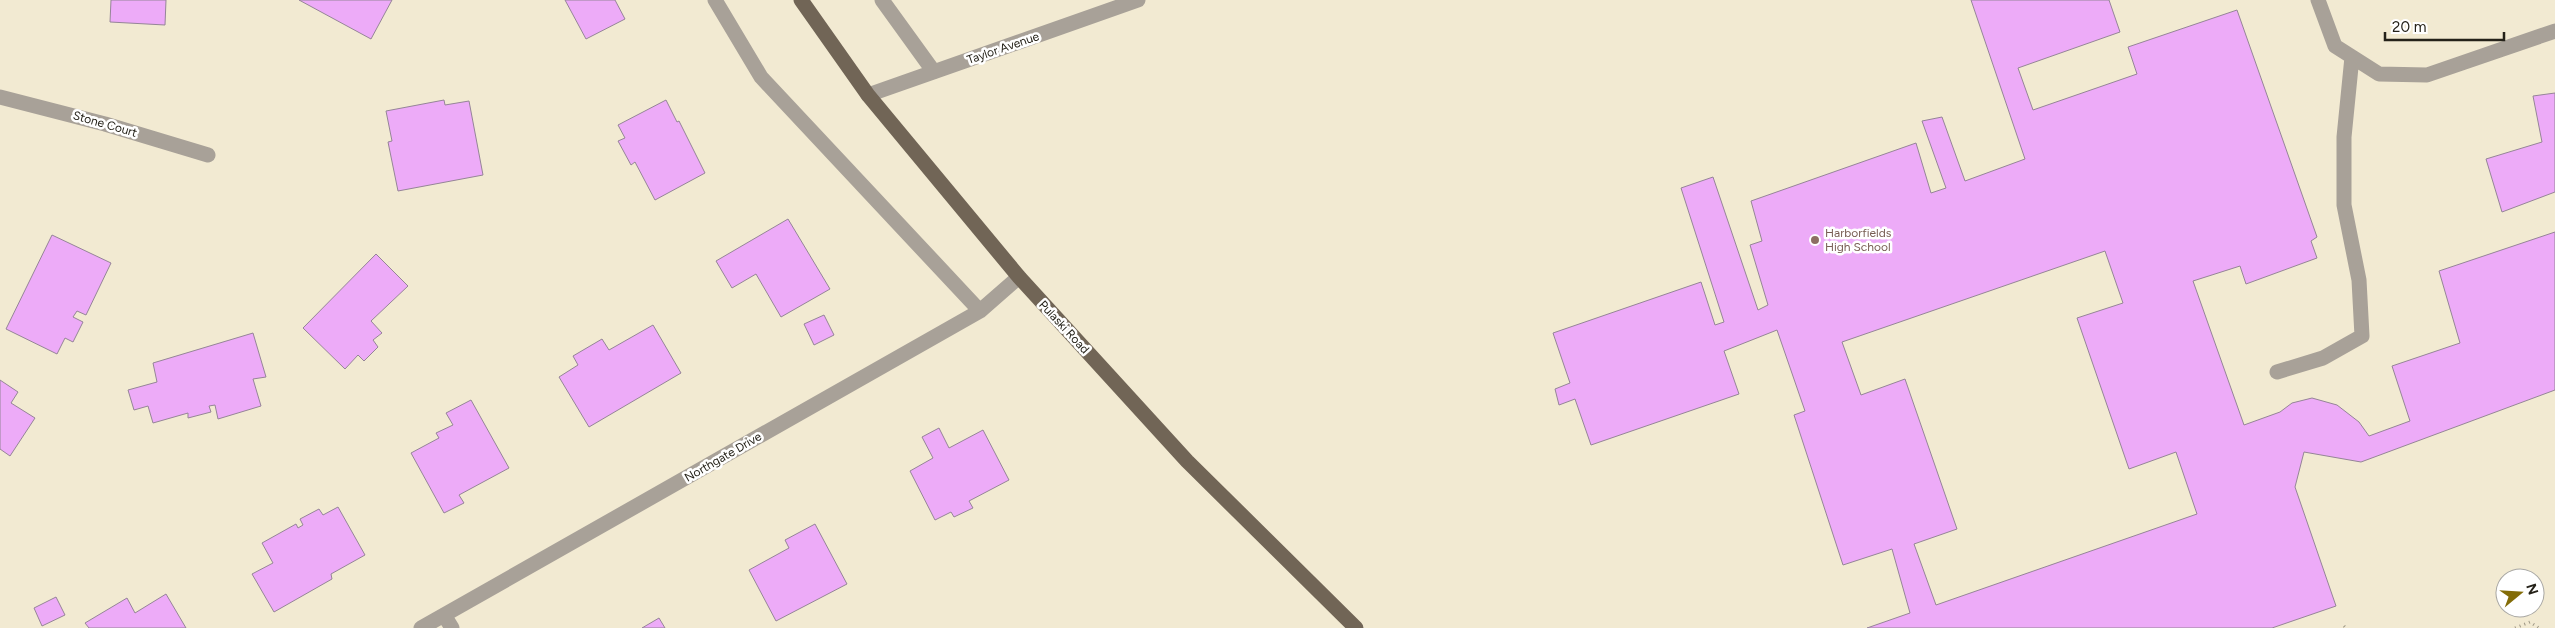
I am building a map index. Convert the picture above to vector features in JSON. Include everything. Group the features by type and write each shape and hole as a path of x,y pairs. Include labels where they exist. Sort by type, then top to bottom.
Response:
{"main road":[{"name":"Pulaski Road","path":"802,0 868,95 1019,277 1187,460 1356,628"}],"street":[{"path":"715,0 761,77 980,311"},
{"path":"882,0 934,72"},
{"name":"Taylor Avenue","path":"868,95 1138,0"},
{"path":"2318,0 2336,46 2379,74 2427,75 2555,31"},
{"path":"2278,372 2323,358 2362,336 2359,280 2344,205 2344,137 2352,57"},
{"name":"Stone Court","path":"0,97 105,124 208,155"},
{"name":"Northgate Drive","path":"421,628 448,621 980,311 1019,277"}],"path":[{"path":"2515,628 2530,622 2538,628"}],"building":[{"path":"111,0 166,0 165,25 110,22"},
{"path":"299,0 392,0 371,39"},
{"path":"565,0 615,0 625,19 586,39"},
{"path":"1971,0 2109,0 2120,32 2018,68 2033,110 2137,74 2128,47 2237,10 2317,237 2311,241 2317,258 2246,284 2240,266 2193,281 2244,425 2280,412 2292,403 2312,398 2337,405 2359,422 2369,436 2410,421 2392,366 2460,343 2439,271 2555,232 2555,390 2361,462 2304,452 2295,487 2336,606 2272,628 1867,628 1910,613 1892,549 1843,565 1794,415 1805,411 1777,330 1724,351 1739,394 1591,445 1575,399 1559,405 1555,389 1570,383 1553,333 1701,282 1715,325 1724,322 1681,188 1713,177 1758,310 1768,305 1750,245 1762,241 1751,201 1916,143 1931,193 1946,188 1922,121 1942,117 1965,181 2025,159","holes":["2105,251 2123,303 2077,318 2129,469 2176,452 2197,514 1936,605 1914,544 1957,529 1905,379 1861,395 1842,342"]},
{"path":"2555,93 2555,192 2502,212 2486,159 2542,142 2533,96"},
{"path":"444,100 445,105 469,101 483,175 398,191 388,142 392,141 386,111"},
{"path":"666,100 677,122 679,121 705,173 655,200 635,162 631,165 618,141 625,138 618,125"},
{"path":"788,219 830,289 781,317 756,274 732,288 716,261"},
{"path":"52,235 111,263 86,315 77,311 73,317 83,322 73,342 65,338 57,354 6,329"},
{"path":"376,254 408,286 371,321 382,333 373,340 378,347 364,361 358,355 345,369 303,328"},
{"path":"824,315 834,335 814,345 804,324"},
{"path":"653,325 681,373 589,427 559,377 578,365 573,356 602,339 609,350"},
{"path":"253,333 266,377 253,379 261,406 218,419 215,405 209,406 211,412 188,418 188,413 153,423 148,406 134,410 128,390 157,382 153,363"},
{"path":"0,380 18,392 11,403 35,418 10,456 0,449"},
{"path":"471,400 509,468 459,495 464,503 444,513 411,453 439,438 436,433 453,425 446,413"},
{"path":"939,428 949,448 983,430 1009,480 969,501 973,508 954,517 951,512 935,520 910,471 933,458 922,437"},
{"path":"338,507 365,555 331,574 332,579 274,612 252,574 273,563 262,543 296,524 298,528 303,525 300,519 319,509 323,515"},
{"path":"815,524 847,584 776,621 749,570 789,548 785,540"},
{"path":"166,594 186,628 89,628 85,623 127,598 135,613"},
{"path":"56,597 65,615 42,626 34,608"},
{"path":"659,618 665,628 642,628"}],"place":[{"name":"Harborfields High School","path":"1815,240"}]}
